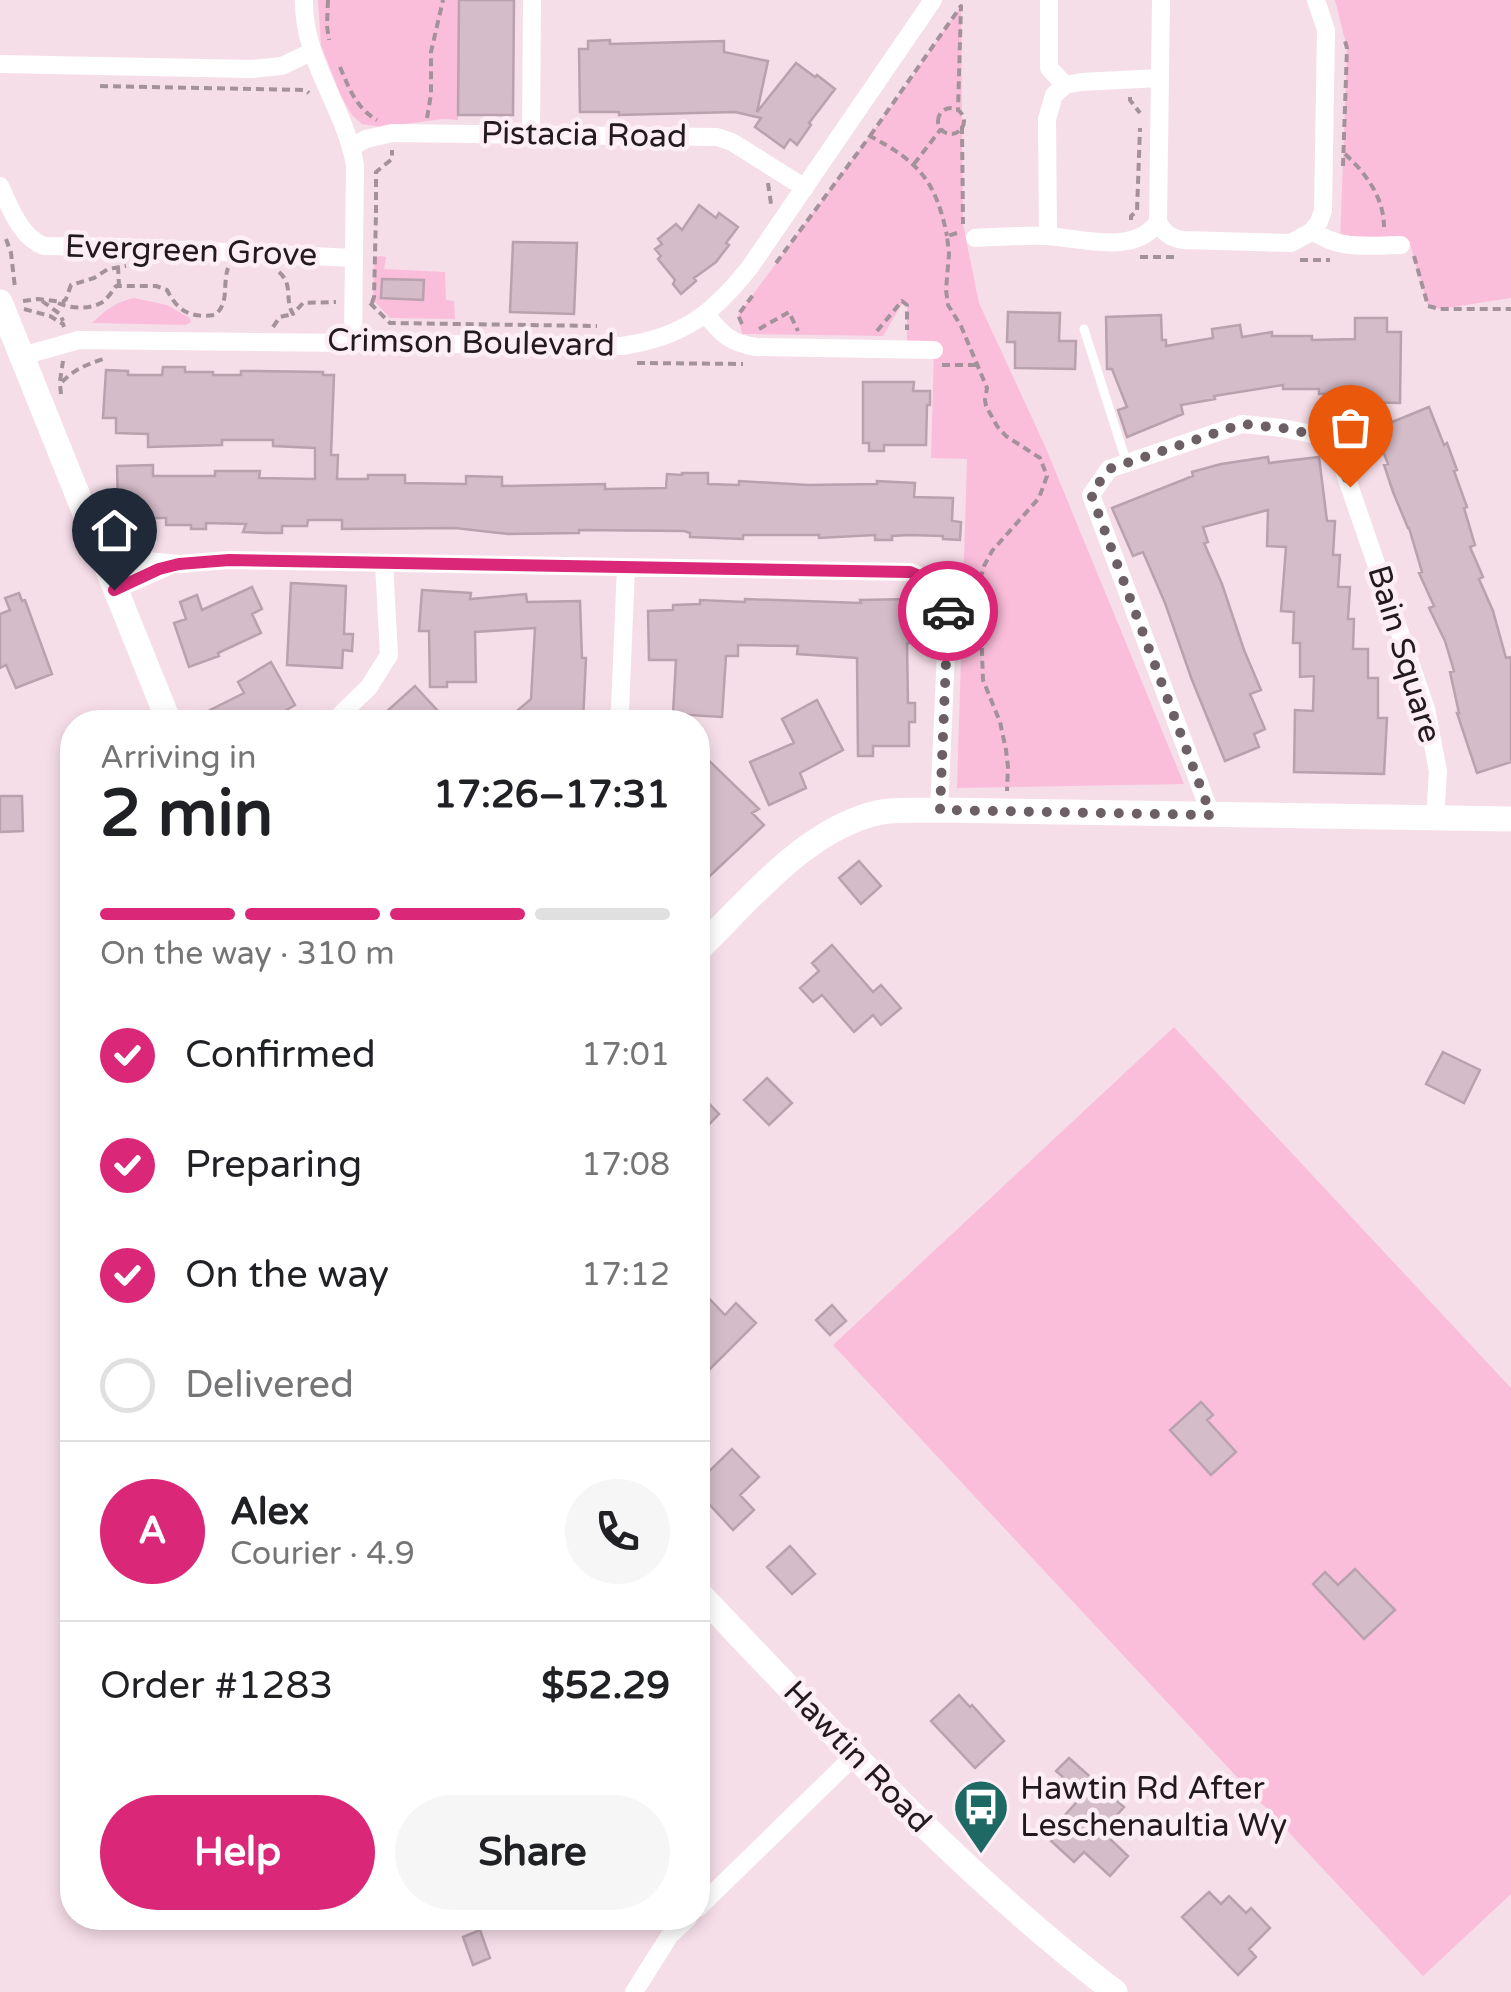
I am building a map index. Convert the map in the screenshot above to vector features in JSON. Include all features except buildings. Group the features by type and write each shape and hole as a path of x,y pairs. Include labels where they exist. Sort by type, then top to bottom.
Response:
{"main road":[{"path":"9,301 22,356 163,710"},
{"path":"710,938 788,863 830,830 872,814 940,810 1511,819"},
{"name":"Hawtin Road","path":"710,1605 964,1866 1115,1992"}],"street":[{"path":"304,0 312,52 352,147 356,181 353,342"},
{"path":"530,133 532,0"},
{"name":"Crimson Boulevard","path":"22,356 65,333 78,340 622,346 661,338 706,315 726,298 933,0"},
{"path":"1161,0 1158,222 1167,234 1182,240 1291,242 1313,230 1323,210 1326,30 1316,0"},
{"path":"1050,2 1049,68 1065,85"},
{"path":"0,64 265,68 290,64 312,52"},
{"path":"1048,236 1048,119 1054,95 1065,85 1160,78"},
{"name":"Pistacia Road","path":"352,147 392,133 717,137 732,142 805,188"},
{"name":"Evergreen Grove","path":"0,186 27,235 44,246 354,258"},
{"path":"975,238 1048,236 1077,241 1130,241 1148,234 1158,222"},
{"path":"1313,230 1325,239 1346,244 1407,248"},
{"path":"706,315 726,337 739,344 906,350 937,358"},
{"name":"Bain Square","path":"1211,815 1091,494 1109,469 1242,424 1326,437 1337,450 1426,709 1438,771 1436,819"},
{"path":"112,581 146,562 229,560 910,572 938,584 948,607 940,810"},
{"path":"346,710 370,687 388,655 384,563"},
{"path":"620,710 626,567"},
{"path":"710,1896 854,1756"},
{"path":"634,1992 675,1930"}],"lane":[{"path":"1084,329 1127,464"}],"path":[{"path":"328,0 330,46"},
{"path":"426,122 432,94 431,52 443,0"},
{"path":"771,270 965,0"},
{"path":"958,110 961,6"},
{"path":"1343,32 1347,48 1343,172"},
{"path":"336,59 357,102 367,114 381,121"},
{"path":"265,68 266,89"},
{"path":"1132,81 1130,100 1140,111 1138,211 1132,216 1131,225 1136,225"},
{"path":"95,86 305,90 319,101 328,93"},
{"path":"947,236 963,228 963,116 950,108 940,114 941,130 950,134 962,126"},
{"path":"914,164 941,130"},
{"path":"870,136 914,164 935,196 947,236 948,305 987,388 984,400 1006,436 1040,458 1046,476 1039,498 992,551 975,598 984,680 1006,750 1006,811"},
{"path":"1344,153 1362,170 1377,196 1383,208 1384,232"},
{"path":"772,211 768,180 776,170"},
{"path":"6,239 14,285 9,301"},
{"path":"1407,248 1428,306 1511,309"},
{"path":"9,301 38,298 63,302 71,285 94,278 108,268 133,264"},
{"path":"119,286 163,288 190,315 215,315 224,305 223,284 231,264"},
{"path":"56,302 74,308 105,301 119,286 119,268"},
{"path":"267,268 288,282 292,314 302,303 354,302 372,303 390,323 606,326"},
{"path":"744,330 738,315 760,285"},
{"path":"38,298 60,314 65,333"},
{"path":"9,301 22,309 50,316 65,333"},
{"path":"875,333 902,301 907,304 906,350"},
{"path":"770,330 756,330 789,312 798,331 784,331"},
{"path":"62,402 60,384 69,374 106,358"},
{"path":"937,358 978,366"},
{"path":"630,362 746,364"}],"shaded area":[{"path":"318,0 460,0 458,120 381,127 362,124 341,96 321,45"},
{"path":"1335,0 1511,0 1511,298 1440,309 1428,306 1409,241 1401,245 1340,243 1347,48"},
{"path":"961,6 963,224 979,303 1045,446 1184,784 957,788 967,459 931,458 934,351 907,350 907,305 903,302 883,336 742,334 738,315"},
{"path":"374,257 386,257 384,269 445,272 446,300 454,301 455,319 390,318 373,300"},
{"path":"134,298 167,305 191,322 92,323 111,308"},
{"path":"1174,1027 1511,1388 1511,1894 1423,1976 833,1345"}],"way so far":[{"path":"948,611 940,810 1211,815 1091,494 1109,469 1242,424 1326,437 1337,450 1350,487"}],"place":[{"name":"Hawtin Rd After Leschenaultia Wy","path":"981,1856"}],"route":[{"path":"114,590 159,569 229,560 910,572 938,584 948,611"}]}
